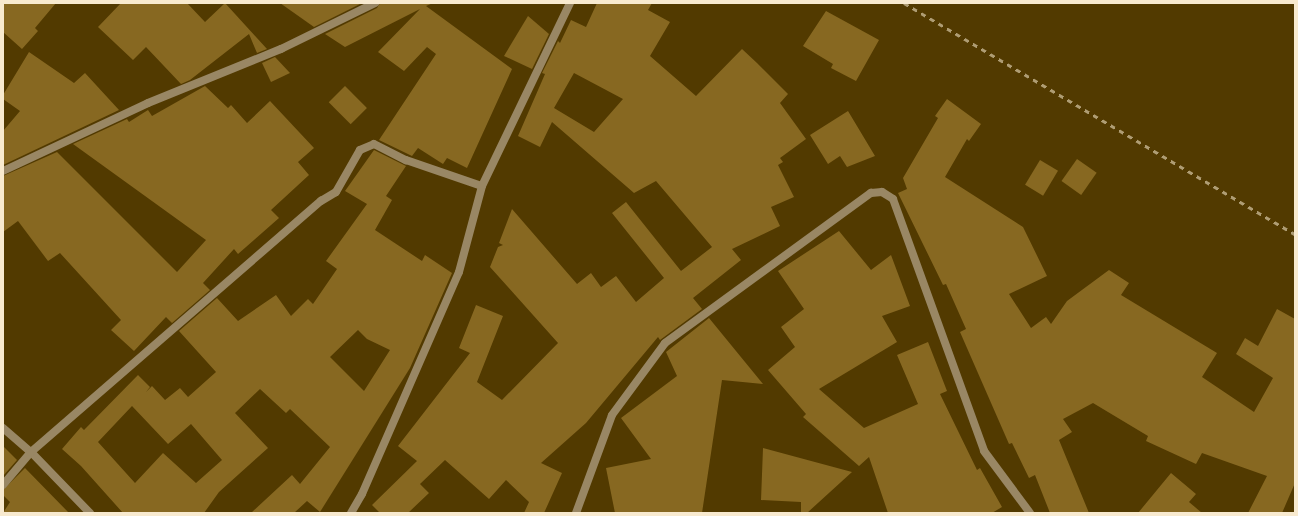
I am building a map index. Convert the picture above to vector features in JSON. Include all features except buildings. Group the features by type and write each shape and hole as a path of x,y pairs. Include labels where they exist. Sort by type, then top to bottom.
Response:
{"street":[{"path":"3,171 148,103 281,49 375,3"},
{"path":"351,513 362,494 459,272 482,186 570,3"},
{"path":"3,485 31,452 321,201 336,192 355,162 360,150 374,144 406,160 482,186"},
{"path":"576,513 612,416 665,343 871,193 882,192 893,200 984,451 1030,513"},
{"path":"3,428 31,452 90,513"}],"railway":[{"path":"904,3 1295,234"}]}
